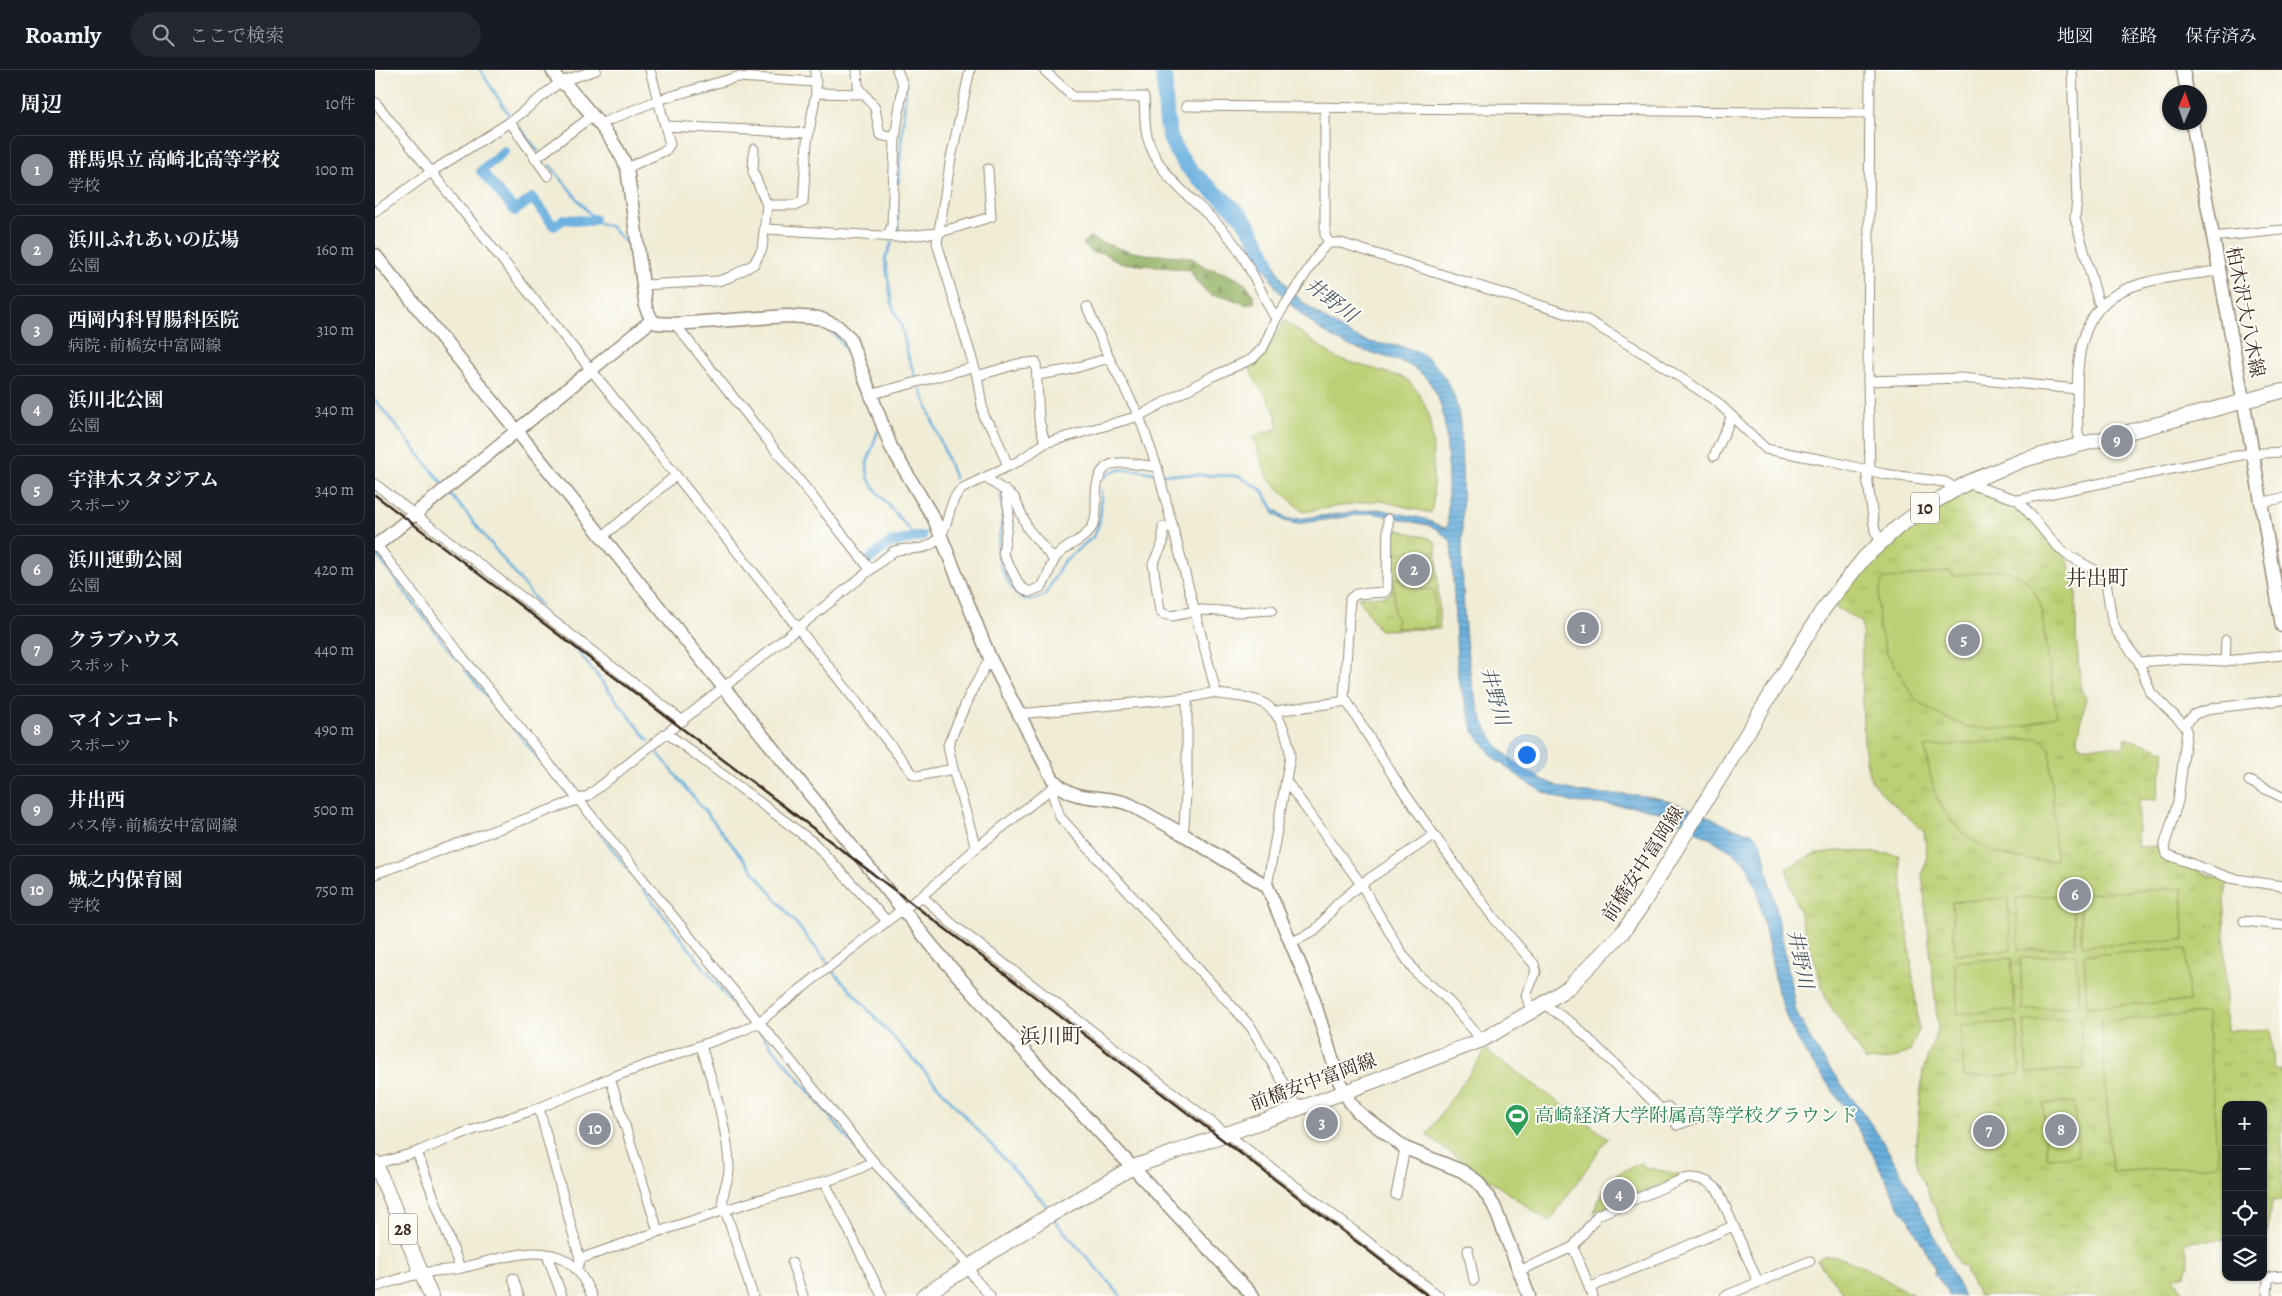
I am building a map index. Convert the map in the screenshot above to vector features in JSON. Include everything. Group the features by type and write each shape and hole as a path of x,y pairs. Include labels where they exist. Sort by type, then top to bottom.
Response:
{"main road":[{"name":"前橋安中富岡線","path":"923,1296 1089,1191 1133,1167 1345,1092 1482,1040 1540,1007 1576,981 1621,933 1656,884 1822,611 1865,558 1912,516 1963,486 2023,460 2282,392"},
{"name":"28","path":"375,1163 431,1296"}],"street":[{"path":"552,70 560,82 567,86 596,120 619,151 627,168 646,308 652,320 656,323 675,324 787,316 819,318 837,326 849,337 869,395 891,447 942,536 990,658 1047,770 1057,784 1077,796 1123,801 1181,833 1267,886"},
{"path":"375,212 431,172 510,122 560,82 596,70"},
{"path":"627,168 669,148 671,141 657,100 651,70"},
{"path":"767,205 796,206 803,202 809,133 816,93 815,70"},
{"path":"857,70 858,86 875,108 881,135 895,138"},
{"path":"887,237 892,226 895,138 903,85 897,70"},
{"path":"970,70 951,158 937,232 937,243 975,372 984,418 993,429 1008,466"},
{"path":"1044,70 1073,97 1144,97 1147,136 1155,154 1175,185 1217,224 1233,242 1276,319"},
{"path":"1870,70 1868,471 1875,531 1882,542"},
{"path":"2072,70 2077,200 2075,218 2098,301 2102,306"},
{"path":"2183,70 2186,85"},
{"path":"535,159 596,120 737,77 816,82"},
{"path":"816,93 864,94"},
{"path":"375,102 799,628 913,774 918,776 953,769"},
{"path":"1186,106 1869,113"},
{"path":"1325,107 1325,235 1329,243"},
{"path":"510,122 548,176"},
{"path":"666,126 809,133"},
{"name":"柏木沢大八木線","path":"2193,130 2253,454 2260,503 2277,567 2282,626"},
{"path":"643,285 718,280 730,277 746,269 759,257 766,229 767,205 753,172 754,149"},
{"path":"766,229 887,237 937,232 991,217 988,169"},
{"path":"2212,237 2282,230"},
{"path":"375,874 588,796 668,734 894,551 930,546 942,536 958,491 1019,461 1045,443 1139,416 1211,377 1252,359 1263,348 1283,307 1321,250 1329,243 1335,242 1350,246 1587,320 1648,356 1717,402 1766,450 1829,461 1868,471 1963,486 1975,486 2018,500 2253,454 2282,452"},
{"path":"375,255 933,947 1032,1060 1253,1296"},
{"path":"2081,444 2078,433 2077,388 2080,348 2092,320 2102,306 2116,294 2138,284 2218,270"},
{"path":"1087,307 1109,358 1139,416 1157,468 1216,692"},
{"path":"652,320 517,432 375,544 464,659 759,1022 873,1161 959,1254 990,1296"},
{"path":"675,324 870,569"},
{"path":"1037,376 1109,358"},
{"path":"869,395 975,372 1036,362 1039,420 1045,443"},
{"path":"1868,381 1948,377 2077,388"},
{"path":"1714,456 1732,416"},
{"path":"1005,490 1009,511 1003,554 1019,586 1029,592 1041,587 1054,560 1086,534 1094,524 1096,481 1100,472 1106,467 1119,462 1157,468"},
{"path":"602,537 675,476"},
{"path":"986,478 1014,497 1028,529 1054,560"},
{"path":"375,484 683,721"},
{"path":"2260,503 2282,498"},
{"path":"2018,500 2055,544 2066,554 2105,576 2112,620 2117,632 2139,662 2151,693 2184,724 2187,730 2178,801 2164,847 2166,854 2230,878 2282,886"},
{"path":"1392,519 1387,590 1385,592 1353,595 1350,599 1343,692 1347,701 1399,785 1434,835 1493,917 1534,964 1536,972 1526,995 1529,1005 1551,1009 1573,1024 1661,1109 1668,1107 1677,1125 1715,1111"},
{"path":"1172,527 1163,527 1163,543 1153,564 1160,611 1163,614 1172,616 1196,612 1272,610"},
{"path":"2225,661 2226,640"},
{"path":"2139,662 2177,659 2225,661 2282,655"},
{"path":"976,848 948,745 970,694 990,658"},
{"path":"1018,714 1187,698 1216,692 1218,694 1265,702 1276,712 1290,748 1267,886 1311,991 1339,1082 1358,1112 1405,1148 1462,1171 1478,1182 1494,1206 1529,1296"},
{"path":"1181,833 1184,827 1187,776 1187,698"},
{"path":"2184,724 2195,714 2214,708 2282,700"},
{"path":"1276,712 1347,701"},
{"path":"668,734 814,844 887,920"},
{"path":"1286,781 1361,884 1400,950 1417,974 1446,998 1482,1040"},
{"path":"2249,781 2282,797"},
{"path":"375,1163 417,1152 455,1136 539,1108 611,1078 744,1030 759,1022 887,920 923,896 976,848 1057,784"},
{"path":"1057,784 1053,796 1060,817 1251,1028 1298,1108"},
{"path":"1291,942 1315,931 1336,905 1361,884 1434,835"},
{"path":"923,896 951,923 1439,1296"},
{"path":"2244,921 2282,926"},
{"path":"701,1046 716,1094 729,1159 729,1173 722,1192 725,1210 753,1296"},
{"path":"611,1078 658,1231"},
{"path":"539,1108 580,1259 577,1270"},
{"path":"1396,1195 1405,1148"},
{"path":"417,1152 461,1268"},
{"path":"580,1259 658,1231 824,1181 867,1166 873,1161"},
{"path":"1519,1271 1573,1247 1598,1215 1688,1178 1706,1180 1718,1190 1758,1282"},
{"path":"824,1181 882,1296"},
{"path":"1573,1247 1591,1292 1733,1226"},
{"path":"1468,1250 1474,1280"},
{"path":"375,1287 422,1273 461,1268 496,1258 528,1254 547,1255 565,1260 577,1270 592,1296"},
{"path":"547,1255 562,1296"},
{"path":"1725,1296 1810,1261"},
{"path":"792,1263 803,1296"},
{"path":"2267,1296 2268,1280 2271,1277 2282,1276"},
{"path":"513,1278 519,1296"}],"green space":[{"path":"1089,237 1138,253 1191,258 1204,266 1228,274 1242,282 1248,287 1255,302 1246,305 1227,297 1210,295 1195,280 1191,270 1121,263 1103,253 1093,253 1083,244"},
{"path":"1285,321 1336,358 1405,378 1414,387 1426,409 1432,433 1433,502 1431,513 1381,501 1303,512 1267,478 1253,436 1279,428 1273,408 1255,381 1249,365 1262,356"},
{"path":"1966,489 1973,489 2014,502 2068,560 2076,595 2076,635 2081,690 2086,698 2078,738 2079,746 2124,747 2125,738 2165,751 2156,800 2139,799 2137,847 2161,846 2160,852 2164,858 2227,882 2224,909 2227,1031 2271,1029 2274,1069 2282,1070 2282,1201 2274,1200 2270,1209 2267,1234 2267,1101 2222,1101 2222,1240 2185,1242 2189,1265 2185,1274 2174,1277 2185,1296 1979,1296 1966,1273 1965,1266 1959,1265 1918,1168 1915,1151 1923,1070 1938,1028 1922,873 1927,858 1924,831 1873,783 1865,754 1863,731 1862,622 1832,605 1885,545 1931,509"},
{"path":"1395,529 1429,538 1436,543 1440,629 1379,630 1358,597 1386,596 1391,593 1392,536"},
{"path":"1951,571 1952,576 2004,571 2024,579 2032,589 2040,603 2057,715 2020,727 1994,729 1966,727 1935,713 1916,700 1886,652 1879,627 1878,600 1882,580"},
{"path":"1394,579 1400,579 1402,583 1420,589 1434,590 1436,627 1396,628 1397,616 1394,616"},
{"path":"2039,738 2050,748 2056,860 2020,859 2003,855 1972,840 1947,815 1938,799 1931,780 1925,747"},
{"path":"1843,850 1899,855 1919,1030 1910,1051 1893,1059 1866,1061 1826,999 1786,869 1813,854"},
{"path":"2182,888 2184,940 2082,946 2079,894"},
{"path":"2072,895 2076,947 2019,950 2016,898"},
{"path":"2008,898 2011,950 1955,954 1952,902"},
{"path":"2186,949 2189,1001 2087,1007 2084,955"},
{"path":"2076,954 2079,1006 2023,1010 2020,958"},
{"path":"2011,958 2015,1010 1958,1014 1955,962"},
{"path":"2207,1013 2218,1165 2112,1172 2101,1021"},
{"path":"2080,1017 2084,1069 2027,1073 2024,1021"},
{"path":"2017,1022 2020,1074 1964,1077 1961,1025"},
{"name":"高崎経済大学附属高等学校グラウンド","path":"1486,1050 1608,1138 1549,1222 1426,1135"},
{"path":"2074,1102 2078,1156 2047,1158 2043,1104"},
{"path":"1640,1163 1647,1168 1684,1175 1593,1212 1611,1177"},
{"path":"1832,1256 1864,1267 1915,1296 1846,1296 1817,1261 1823,1257"}],"water":[{"path":"1263,240 1282,279 1306,304 1328,321 1364,341 1405,347 1424,355 1445,378 1452,391 1458,409 1461,437 1464,610 1467,649 1473,686 1482,717 1495,742 1503,752 1524,769 1562,787 1587,793 1636,795 1662,799 1757,837 1764,854 1796,1011 1815,1047 1875,1130 1897,1165 1964,1296 1949,1296 1942,1283 1934,1275 1935,1269 1909,1219 1902,1212 1874,1156 1843,1105 1806,1054 1788,1022 1778,992 1757,890 1747,865 1730,850 1664,813 1638,807 1570,802 1541,791 1495,759 1474,732 1458,678 1451,541 1437,529 1373,513 1296,524 1284,521 1272,512 1276,510 1288,519 1295,519 1379,509 1425,519 1444,528 1448,526 1447,457 1444,421 1440,405 1435,391 1427,380 1408,365 1359,350 1338,341 1309,321 1284,297 1274,284 1256,244"}],"waterway":[{"path":"480,70 509,115"},
{"name":"井野川","path":"1163,70 1167,124 1172,142 1178,154 1202,182 1240,215 1259,244 1267,262"},
{"path":"898,184 906,85"},
{"path":"519,127 538,151"},
{"path":"504,151 481,171 515,211 532,198 554,226 564,219 590,221 594,219"},
{"path":"550,165 597,223 610,226 632,249 640,320"},
{"path":"896,233 898,228 897,200"},
{"path":"892,242 885,259 892,305 902,327 908,356 915,376"},
{"path":"815,324 829,330 840,340 854,367"},
{"path":"652,330 671,330"},
{"path":"920,388 955,479"},
{"path":"375,400 442,483"},
{"path":"878,431 867,463 868,478 912,533 922,536 926,532"},
{"path":"1103,479 1108,474 1121,470 1157,473"},
{"path":"1162,474 1238,476 1261,489 1275,512"},
{"path":"1001,497 1003,513 998,544 999,562 1016,594 1031,600 1045,595 1063,562 1093,537 1099,521 1101,491"},
{"path":"451,494 540,605"},
{"path":"868,560 890,543 922,536"},
{"path":"377,555 456,659"},
{"path":"568,639 649,741"},
{"path":"465,670 568,794"},
{"path":"657,752 828,963"},
{"path":"593,824 743,1018"},
{"path":"832,970 1046,1205"},
{"path":"759,1031 863,1157"},
{"path":"874,1168 913,1212"},
{"path":"1053,1219 1121,1296"}],"railway":[{"path":"375,495 1428,1296"}],"place":[{"name":"井出西","path":"2117,441"},
{"name":"浜川ふれあいの広場","path":"1414,570"},
{"name":"群馬県立 高崎北高等学校","path":"1583,628"},
{"name":"宇津木スタジアム","path":"1964,640"},
{"name":"浜川運動公園","path":"2075,895"},
{"name":"西岡内科胃腸科医院","path":"1322,1123"},
{"name":"城之内保育園","path":"595,1129"},
{"name":"マインコート","path":"2061,1130"},
{"name":"クラブハウス","path":"1989,1131"},
{"name":"高崎経済大学附属高等学校グラウンド","path":"1517,1137"},
{"name":"浜川北公園","path":"1619,1195"}],"district":[{"name":"井出町","path":"2097,578"},
{"name":"浜川町","path":"1051,1036"}]}
